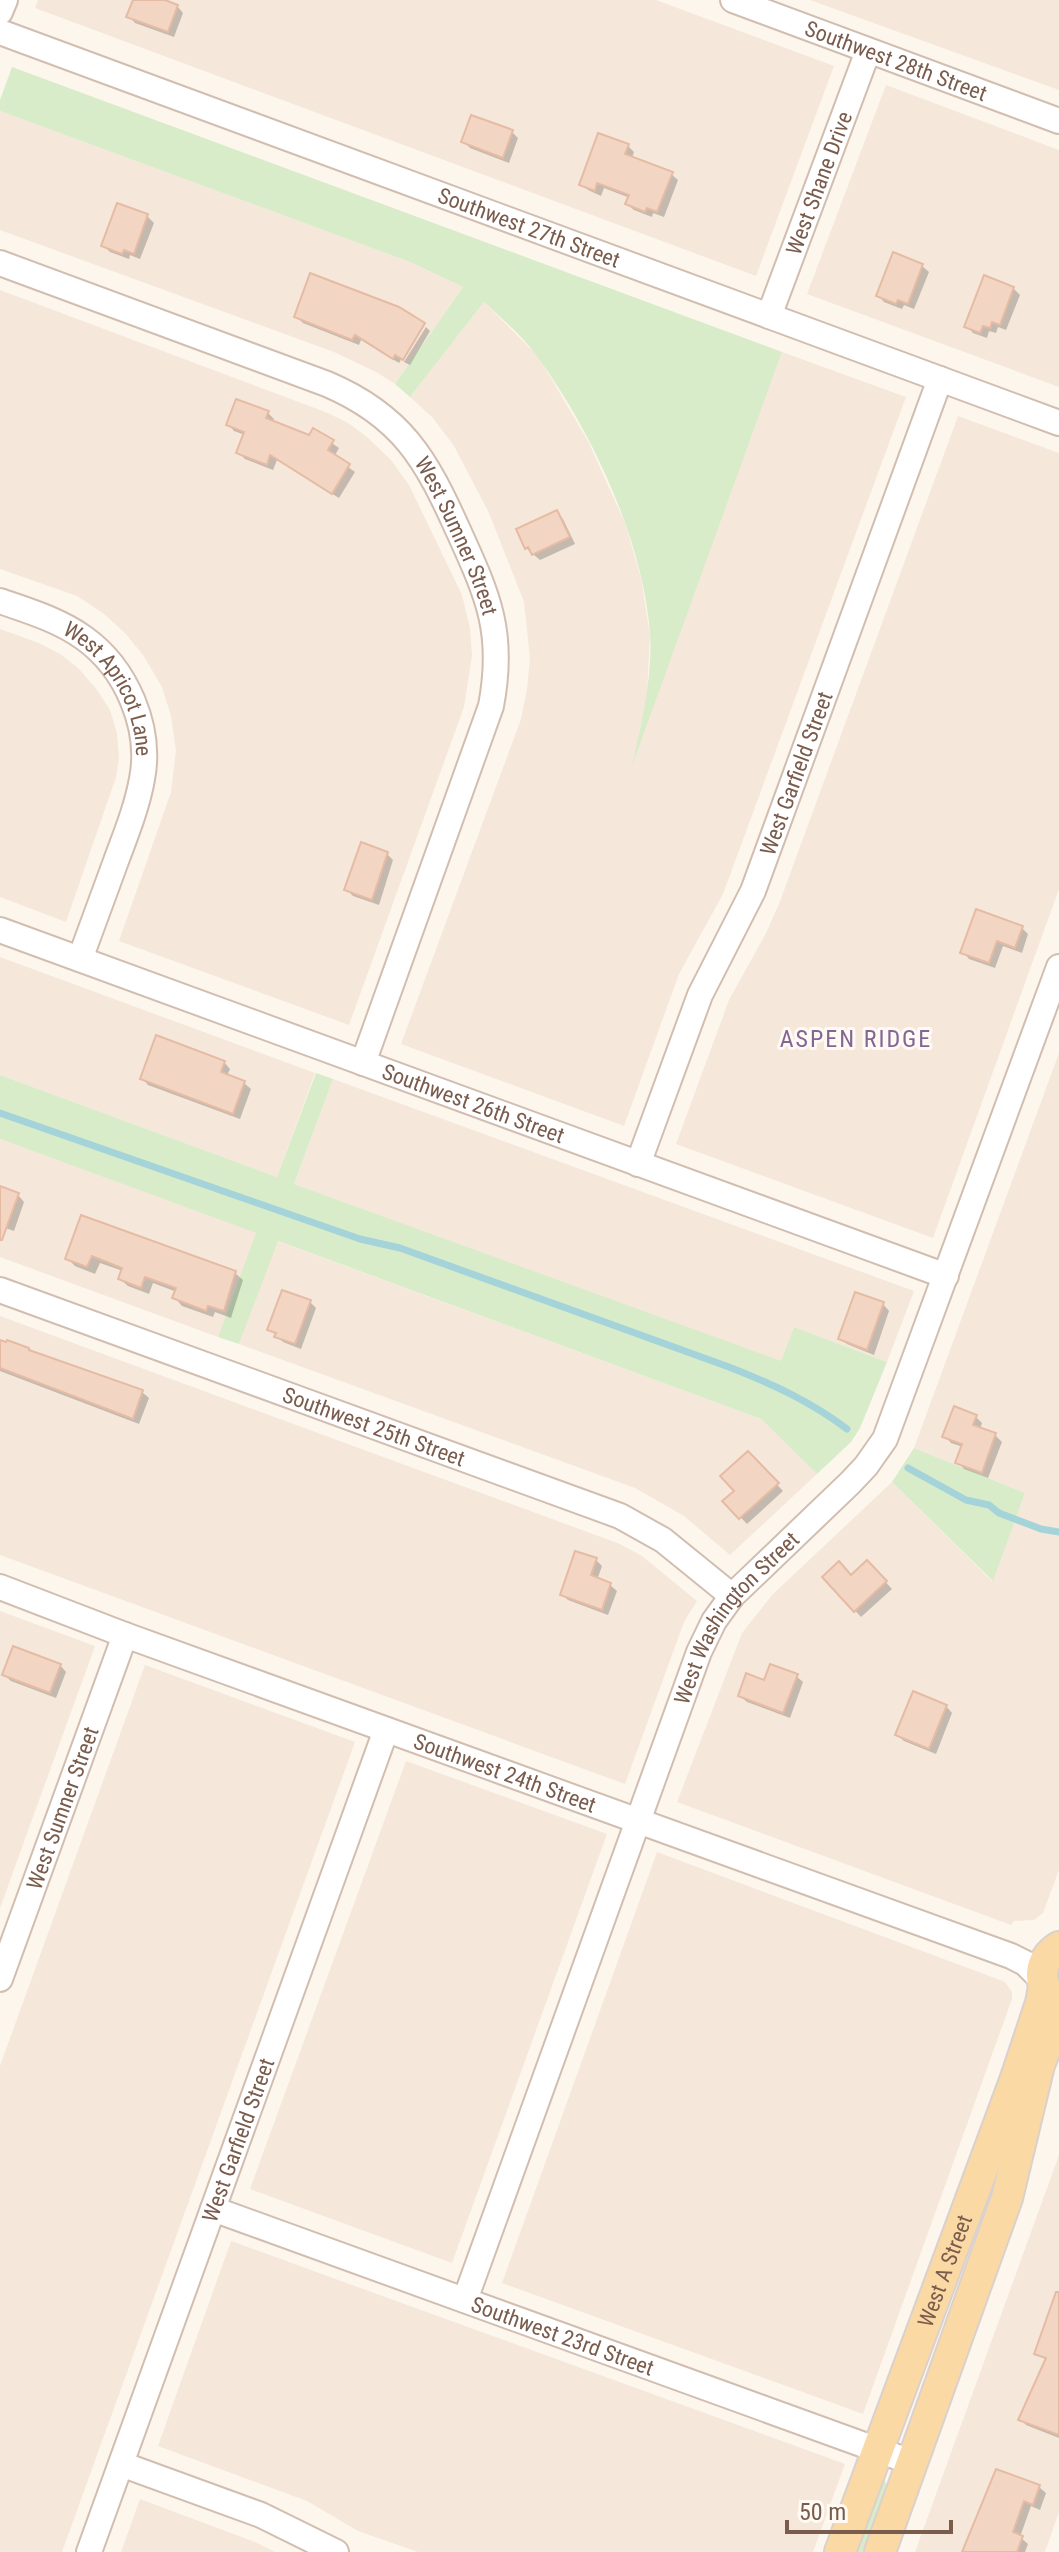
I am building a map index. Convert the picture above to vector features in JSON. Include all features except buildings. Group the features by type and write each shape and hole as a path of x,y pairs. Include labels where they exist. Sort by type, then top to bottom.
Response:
{"main road":[{"name":"West A Street","path":"840,2552 1016,2078 1053,1966"},
{"name":"West A Street","path":"880,2552 1007,2198 1039,2065 1047,2045 1059,2028"}],"street":[{"path":"0,12 5,0"},
{"name":"Southwest 28th Street","path":"733,0 1059,121"},
{"name":"Southwest 27th Street","path":"0,32 1059,423"},
{"name":"West Shane Drive","path":"769,316 868,51"},
{"name":"West Sumner Street","path":"0,263 327,384 370,406 402,433 428,466 486,591 497,649 496,682 491,706 363,1063"},
{"name":"West Garfield Street","path":"638,1164 700,995 753,891 940,379"},
{"name":"West Apricot Lane","path":"0,601 45,617 86,640 120,676 131,696 140,725 144,759 135,808 80,959"},
{"name":"Southwest 26th Street","path":"0,930 946,1276"},
{"name":"West Washington Street","path":"465,2300 699,1652 714,1621 732,1596 850,1483 879,1448 891,1427 1059,967"},
{"name":"Southwest 25th Street","path":"0,1290 620,1516 663,1540 732,1596"},
{"name":"Southwest 24th Street","path":"0,1587 1011,1956 1038,1958 1053,1966"},
{"name":"West Sumner Street","path":"0,1979 125,1635"},
{"name":"West Garfield Street","path":"89,2552 386,1730"},
{"name":"Southwest 23rd Street","path":"213,2209 911,2462"},
{"path":"121,2464 261,2515 336,2552"}],"shaded area":[{"path":"38,0 656,0 834,66 756,276 35,8"},
{"path":"810,0 1059,0 1059,90"},
{"path":"886,85 1059,150 1059,387 807,294"},
{"path":"0,111 410,262 463,287 395,384 334,352 0,230"},
{"path":"0,290 348,423 391,460 409,485 462,595 470,628 472,656 464,707 349,1025 119,941 171,792 176,751 171,716 162,687 143,655 103,613 77,596 0,569"},
{"path":"484,302 538,356 588,441 625,523 641,578 650,635 647,695 634,758 782,352 906,397 723,894 679,974 624,1126 401,1044 521,719 527,689 530,658 524,602 489,513 454,446 433,418 410,397"},
{"path":"958,416 1059,453 1059,889 933,1238 676,1144 729,1000 779,904"},
{"path":"0,629 39,643 78,668 110,710 117,733 119,758 116,777 66,922 0,897"},
{"path":"0,957 315,1073 277,1177 0,1075"},
{"path":"1059,1053 1059,1870 1043,1913 1034,1920 1014,1921 1011,1925 677,1802 742,1633 772,1595 892,1482 992,1581 1025,1493 914,1448"},
{"path":"333,1079 914,1291 887,1362 794,1327 781,1362 294,1184"},
{"path":"0,1139 257,1233 218,1337 0,1257"},
{"path":"277,1241 761,1419 817,1474 730,1555 684,1516 635,1488 239,1344"},
{"path":"0,1316 620,1544 642,1556 697,1601 684,1622 625,1784 0,1555"},
{"path":"0,1611 95,1646 0,1908"},
{"path":"145,1665 355,1742 62,2552 0,2552 0,2066"},
{"path":"406,1761 607,1834 452,2263 250,2189"},
{"path":"657,1852 1000,1980 1012,1992 863,2414 502,2283"},
{"path":"1059,2155 1059,2512 1045,2552 915,2552"},
{"path":"231,2241 845,2464 813,2552 418,2552 358,2531 307,2501 158,2446"},
{"path":"140,2499 255,2542 275,2552 121,2552"}],"green space":[{"path":"12,67 782,352 632,766 650,667 650,633 637,562 626,526 596,454 559,389 527,344 484,302 410,397 395,384 463,287 410,262 0,111 0,100"},
{"path":"316,1073 333,1079 294,1184 781,1361 794,1327 887,1362 860,1428 851,1442 817,1474 761,1419 278,1241 239,1344 218,1337 256,1233 0,1139 0,1075 277,1177"},
{"path":"914,1448 1025,1493 993,1581 892,1482"},
{"path":"884,2477 891,2500 872,2552 850,2552"}],"waterway":[{"path":"0,1113 360,1239 400,1248 729,1367 790,1394 847,1429"},
{"path":"908,1468 966,1500 989,1505 999,1513 1041,1529 1059,1532"}],"district":[{"name":"ASPEN RIDGE","path":"856,1039"}]}
